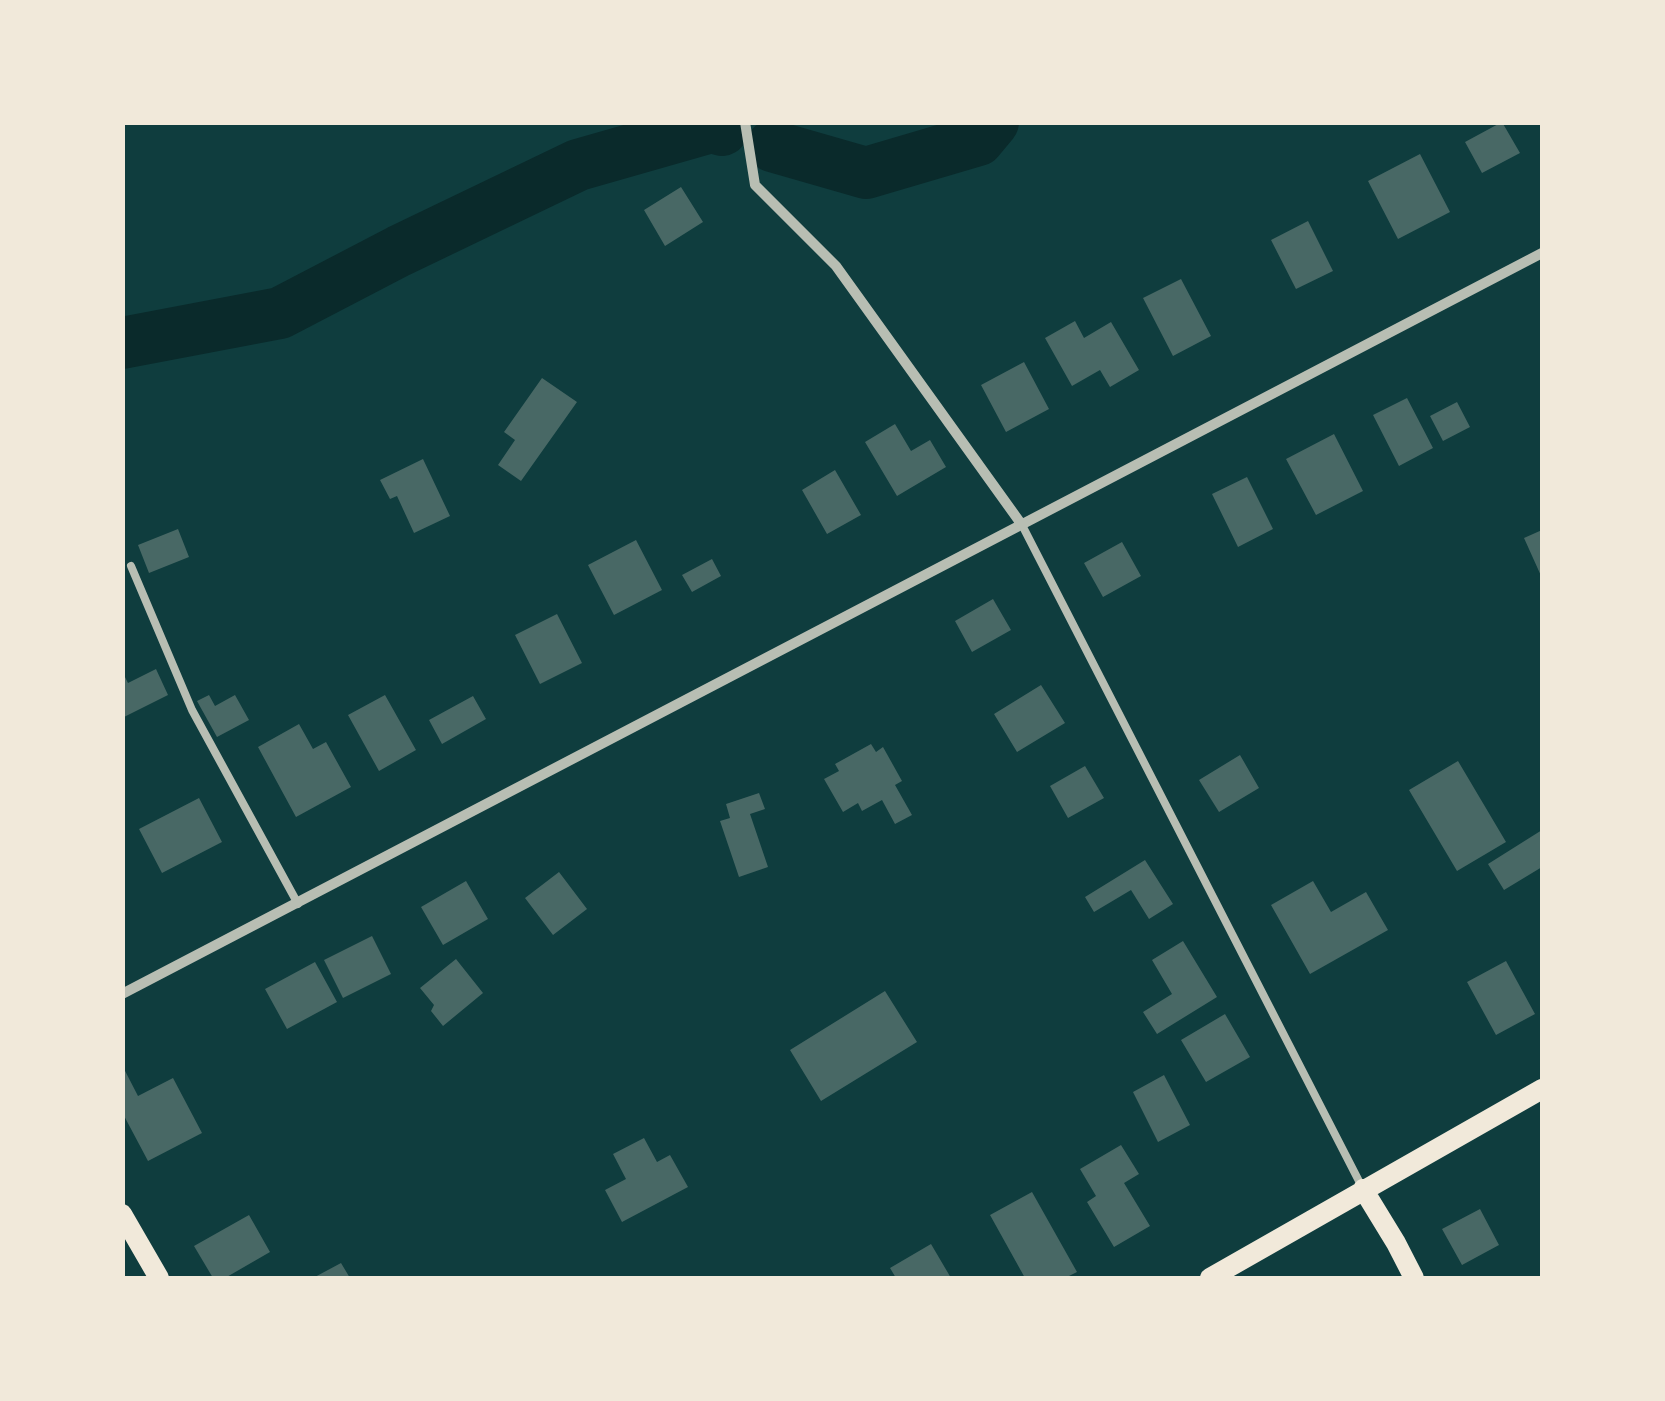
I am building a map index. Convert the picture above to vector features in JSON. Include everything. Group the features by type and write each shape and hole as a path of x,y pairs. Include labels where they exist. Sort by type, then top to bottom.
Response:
{"main road":[{"path":"1210,1278 1542,1089"},
{"path":"1363,1190 1414,1278"},
{"path":"122,1214 159,1278"}],"street":[{"path":"745,122 755,185 836,266 1022,525"},
{"path":"122,994 1542,253"}],"lane":[{"path":"1022,525 1363,1190"},
{"path":"131,566 192,710 298,904"}],"building":[{"path":"1502,122 1520,153 1482,173 1465,142"},
{"path":"1420,154 1450,212 1398,239 1368,181"},
{"path":"681,187 703,222 665,246 644,210"},
{"path":"1308,221 1333,271 1296,289 1271,240"},
{"path":"1181,279 1211,336 1173,356 1143,298"},
{"path":"1075,321 1084,338 1111,322 1139,370 1110,387 1100,370 1072,386 1045,338"},
{"path":"1024,362 1049,409 1006,432 981,385"},
{"path":"542,378 577,402 521,481 498,465 515,440 504,432"},
{"path":"1407,398 1433,448 1399,466 1373,415"},
{"path":"1457,402 1470,427 1443,441 1430,416"},
{"path":"895,424 911,451 930,440 946,467 897,496 865,442"},
{"path":"1334,434 1363,491 1316,515 1286,459"},
{"path":"423,459 450,516 414,533 397,496 390,499 380,480"},
{"path":"835,470 861,515 827,534 802,490"},
{"path":"1247,477 1273,529 1238,547 1212,494"},
{"path":"178,529 189,557 149,573 138,545"},
{"path":"1542,530 1542,578 1524,538"},
{"path":"636,540 662,590 614,615 588,565"},
{"path":"1122,542 1141,576 1103,597 1084,563"},
{"path":"712,559 721,576 692,592 682,575"},
{"path":"993,599 1011,630 972,652 955,621"},
{"path":"557,614 582,663 540,684 515,635"},
{"path":"156,669 168,695 122,718 122,671 128,683"},
{"path":"1041,685 1065,723 1017,752 994,714"},
{"path":"209,695 215,706 235,695 249,720 217,737 197,701"},
{"path":"385,695 416,750 379,771 348,715"},
{"path":"473,696 486,719 442,744 429,720"},
{"path":"299,724 313,749 326,742 351,787 296,817 258,747"},
{"path":"871,744 876,752 883,747 902,781 895,785 912,815 895,824 882,800 862,811 858,803 843,812 824,779 839,771 835,764"},
{"path":"1240,755 1259,788 1219,812 1199,780"},
{"path":"1458,761 1506,842 1457,871 1409,790"},
{"path":"1085,766 1104,798 1068,818 1050,786"},
{"path":"759,793 765,809 750,814 768,867 739,877 720,821 730,818 726,804"},
{"path":"199,798 222,842 162,873 139,829"},
{"path":"1542,830 1542,867 1504,890 1488,864"},
{"path":"1145,860 1173,904 1149,919 1131,890 1094,912 1085,897"},
{"path":"559,872 587,909 553,935 525,898"},
{"path":"466,881 488,919 443,945 421,907"},
{"path":"1313,881 1331,912 1366,892 1388,930 1310,974 1271,905"},
{"path":"372,936 391,974 343,998 324,960"},
{"path":"1183,941 1217,997 1157,1034 1143,1012 1172,994 1152,960"},
{"path":"456,959 483,993 443,1026 431,1011 434,1005 420,988"},
{"path":"1506,961 1535,1014 1496,1035 1467,982"},
{"path":"315,962 337,1002 287,1029 265,989"},
{"path":"885,991 917,1042 821,1101 790,1050"},
{"path":"1225,1014 1250,1057 1206,1082 1181,1040"},
{"path":"122,1065 138,1096 173,1078 202,1133 148,1161 122,1112"},
{"path":"1164,1075 1190,1125 1158,1142 1133,1092"},
{"path":"644,1138 657,1162 670,1155 688,1187 622,1222 605,1190 626,1179 613,1154"},
{"path":"1121,1145 1139,1174 1124,1183 1150,1226 1114,1247 1087,1202 1096,1196 1080,1169"},
{"path":"1032,1192 1077,1272 1065,1278 1025,1278 990,1215"},
{"path":"1480,1209 1499,1245 1462,1265 1442,1229"},
{"path":"249,1215 270,1252 225,1278 213,1278 194,1246"},
{"path":"931,1244 951,1278 896,1278 890,1268"},
{"path":"341,1263 350,1278 313,1278"}],"waterway":[{"path":"772,146 866,173 978,140 993,122"},
{"path":"122,343 280,313 578,165 711,127 722,130"}]}
